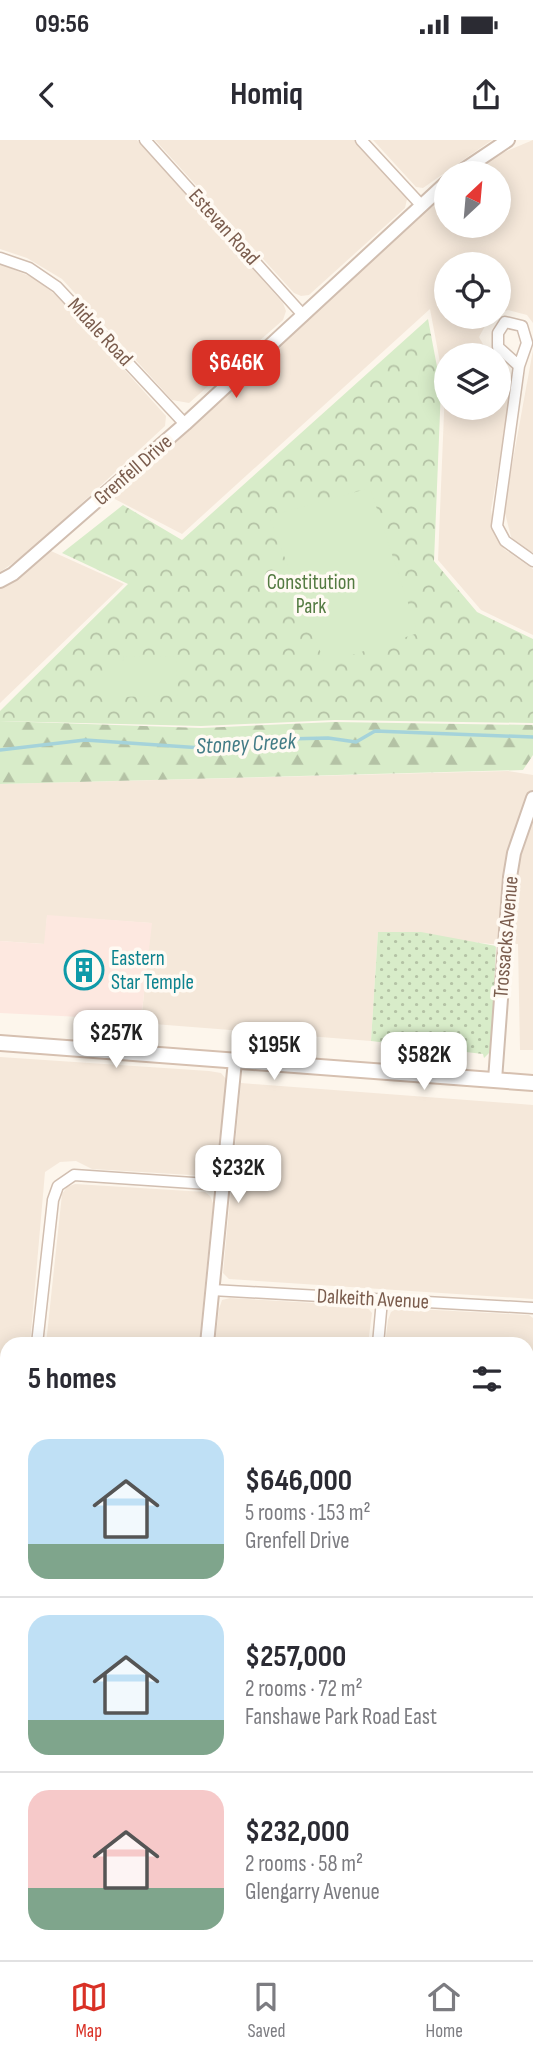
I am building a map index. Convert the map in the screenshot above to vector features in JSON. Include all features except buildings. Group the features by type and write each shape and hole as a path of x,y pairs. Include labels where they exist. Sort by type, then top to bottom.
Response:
{"main road":[{"path":"0,1043 533,1083"}],"street":[{"name":"Estevan Road","path":"145,140 303,315"},
{"path":"361,140 422,206"},
{"path":"477,161 508,140"},
{"name":"Grenfell Drive","path":"0,581 13,574 185,424 434,194"},
{"name":"Midale Road","path":"0,258 29,268 57,287 185,424"},
{"path":"519,366 497,526 505,541 520,555 533,561"},
{"name":"Trossacks Avenue","path":"495,1080 510,877 514,853 533,798"},
{"path":"208,1337 234,1061"},
{"path":"38,1337 53,1200 58,1186 74,1175 223,1185"},
{"name":"Dalkeith Avenue","path":"212,1290 533,1308"},
{"path":"379,1337 382,1300"}],"shaded area":[{"path":"0,140 137,140 283,303 286,311 283,320 189,403 172,400 62,279 27,258 0,249"},
{"path":"155,140 355,140 402,192 407,199 405,208 309,295 301,296 294,293"},
{"path":"373,140 492,140 462,161 434,161 434,180 423,188 416,187"},
{"path":"533,140 533,323 527,315 511,311 511,252 434,252 434,329 483,329 479,337 482,343 436,343 430,309 182,534 111,497 434,203 434,238 511,238 511,161 489,161"},
{"path":"0,264 34,278 61,299 166,416 165,426 29,552 0,572"},
{"path":"533,350 533,552 525,552 511,537 504,509"},
{"path":"444,420 507,420 491,510 495,532 504,549 533,569 533,635 481,610 438,560"},
{"path":"51,551 124,584 0,703 0,588 19,578"},
{"path":"508,771 533,775 533,1050 520,1050 518,944 491,944 378,932 371,1041 141,1023 151,923 47,916 45,944 0,941 0,784"},
{"path":"47,915 152,923 141,1020 0,1013 0,941 44,944"},
{"path":"0,1057 221,1073 226,1079 216,1171 207,1176 92,1169 76,1161 60,1162 45,1172 31,1337 0,1337"},
{"path":"241,1083 533,1105 533,1299 229,1279 223,1273"},
{"path":"75,1184 205,1192 210,1196 213,1203 200,1337 47,1337 62,1194 67,1187"},
{"path":"230,1298 366,1306 372,1313 369,1337 216,1337 222,1300"},
{"path":"398,1308 529,1315 533,1318 533,1337 386,1337 391,1312"}],"green space":[{"name":"Constitution Park","path":"428,319 434,351 434,420 440,420 434,561 477,612 533,639 533,723 335,720 201,726 0,721 0,711 128,584 62,553 123,505 182,540"},
{"path":"370,488 418,633 325,664 269,516"},
{"path":"124,656 176,657 178,695 121,697 121,687 105,687 105,659 123,661"},
{"path":"0,721 201,728 334,722 533,725 533,755 523,770 0,784"},
{"path":"378,932 421,932 496,946 491,1051 484,1058 483,1054 371,1041"}],"waterway":[{"name":"Stoney Creek","path":"0,750 85,740 202,748 246,740 328,738 356,742 375,731 533,737"}],"place":[{"name":"Eastern Star Temple","path":"84,970"}]}
